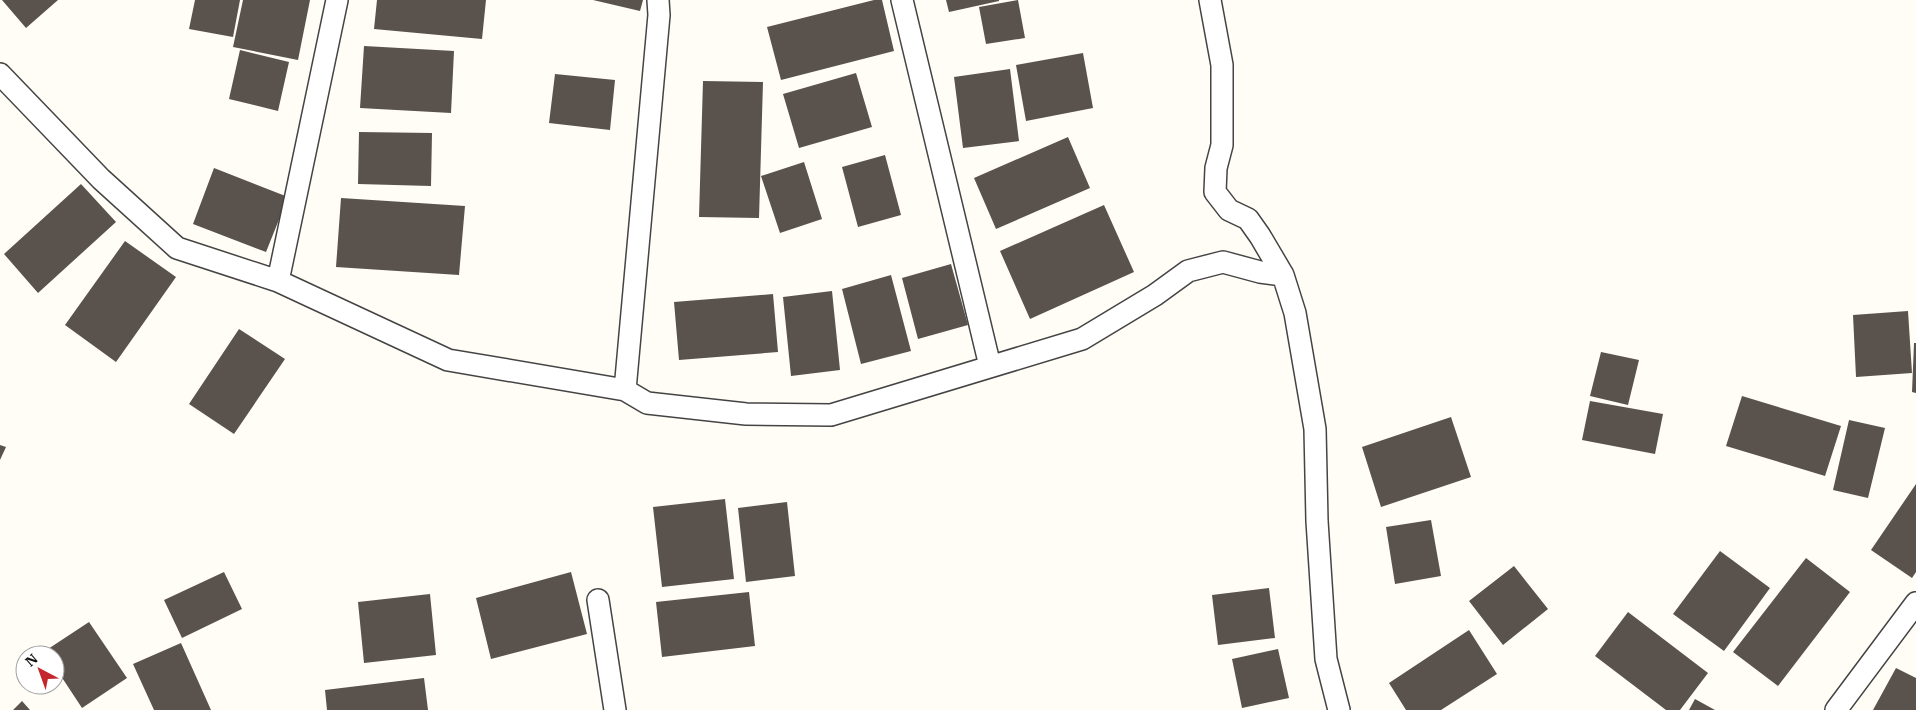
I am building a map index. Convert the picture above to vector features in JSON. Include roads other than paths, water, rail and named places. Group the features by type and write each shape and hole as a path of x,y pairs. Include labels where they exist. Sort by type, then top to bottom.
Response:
{"street":[{"path":"278,281 337,0"},
{"path":"625,390 659,15 658,0"},
{"path":"902,0 990,366"},
{"path":"1210,0 1222,65 1222,145 1216,168 1215,192 1229,210 1248,219 1260,236 1283,275 1295,313 1316,429 1317,521 1326,659 1339,710"},
{"path":"0,74 101,179 177,248 278,281 448,360 625,390 647,403 746,414 831,415 1082,339 1155,294 1188,271 1223,262 1260,272 1283,275"},
{"path":"598,600 615,710"},
{"path":"1836,710 1916,603"}]}
